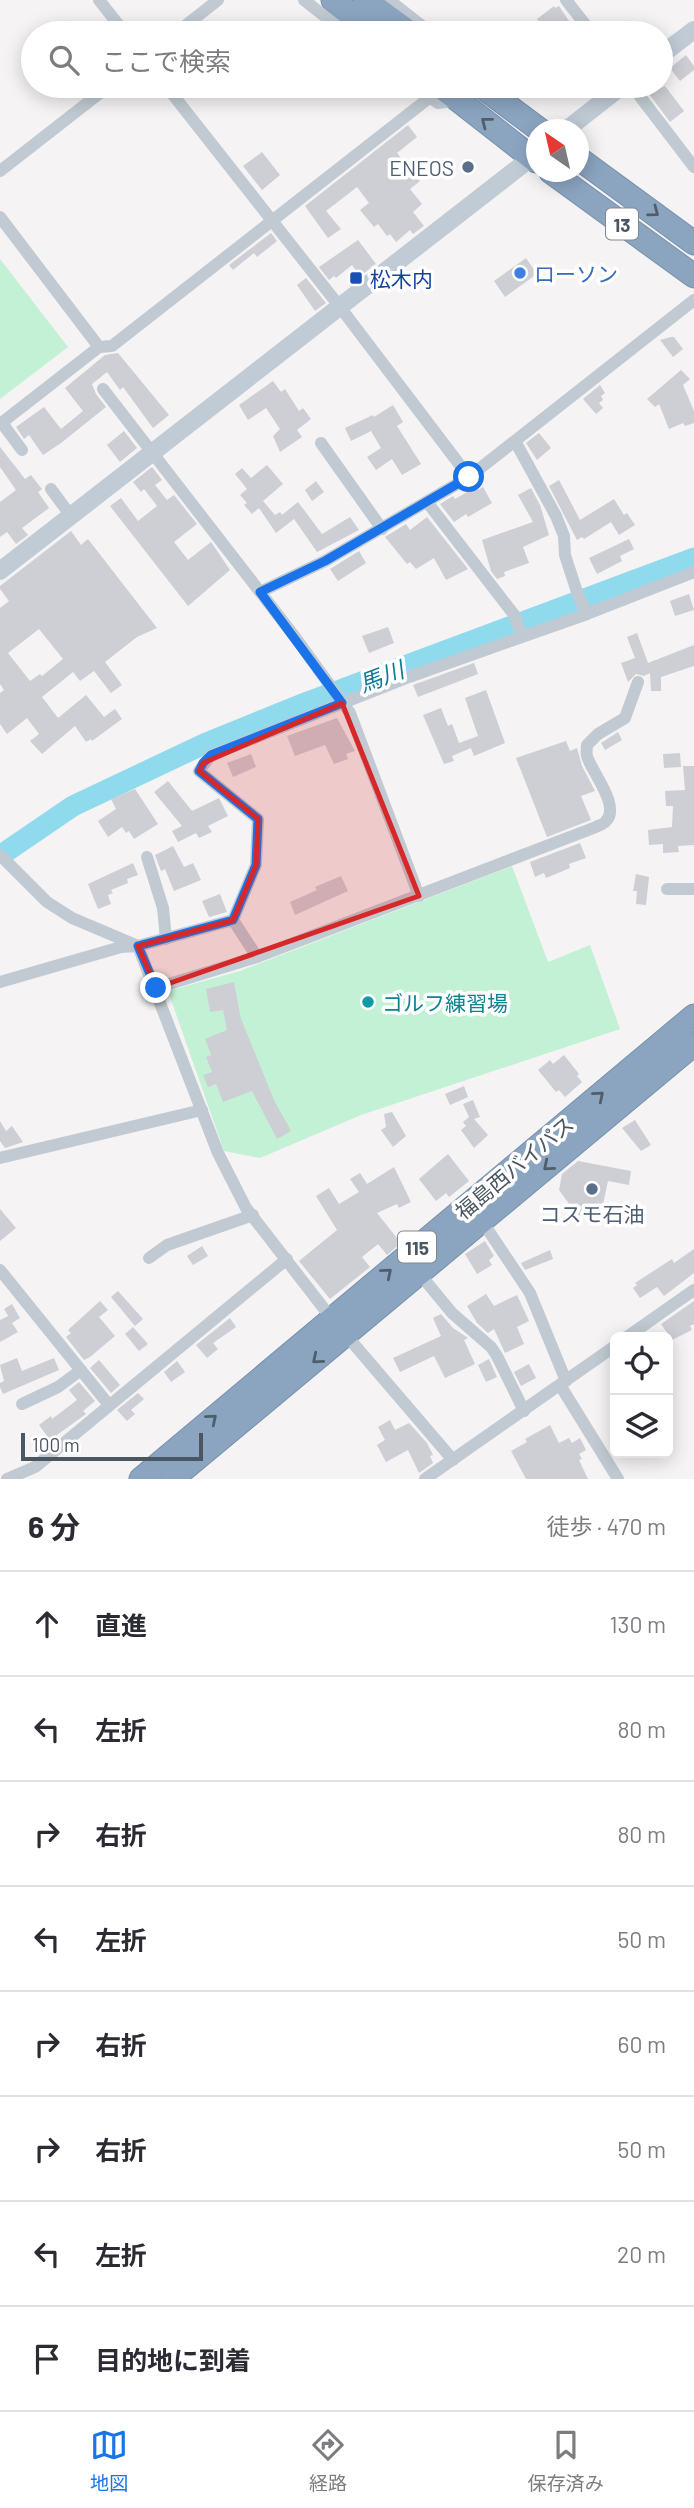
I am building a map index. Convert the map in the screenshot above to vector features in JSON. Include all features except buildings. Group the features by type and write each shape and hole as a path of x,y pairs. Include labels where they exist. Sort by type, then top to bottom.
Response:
{"highway":[{"path":"332,0 359,21"},
{"path":"365,0 394,21"},
{"path":"448,98 526,152"},
{"path":"497,98 526,120"},
{"name":"13","path":"589,165 694,243"},
{"name":"13","path":"565,182 694,276"},
{"path":"631,230 640,248 694,292"},
{"name":"福島西バイパス","path":"172,1479 339,1327 694,1016"},
{"name":"福島西バイパス","path":"141,1479 339,1327 419,1273 694,1044"}],"street":[{"path":"99,0 116,21"},
{"path":"191,21 218,0"},
{"path":"304,0 331,21"},
{"path":"389,0 416,21"},
{"path":"566,0 583,21"},
{"path":"673,46 694,30"},
{"path":"0,171 94,98"},
{"path":"175,98 340,307 469,477"},
{"path":"22,450 1,424 99,347 112,346 272,221 437,98"},
{"path":"580,119 607,98"},
{"path":"641,98 694,167"},
{"path":"0,571 526,165"},
{"path":"0,217 99,347"},
{"path":"260,592 325,561 469,477 694,300"},
{"path":"103,389 350,713 419,896"},
{"path":"515,441 556,516 564,536 565,555 586,611"},
{"path":"321,443 382,529"},
{"path":"51,489 71,516"},
{"path":"427,502 519,627"},
{"path":"233,920 256,865 258,819 199,771 211,755 338,697 519,627 586,611 694,572"},
{"path":"156,988 257,957 607,821 610,814 608,803 600,779 587,757 587,745 598,734 625,718 638,682"},
{"path":"0,855 47,902 72,918 138,946 226,1170 253,1215 339,1327 453,1460"},
{"path":"147,857 163,908 166,939"},
{"path":"667,889 694,889"},
{"path":"0,982 121,947 138,946 233,920"},
{"path":"233,920 257,957"},
{"path":"0,1158 202,1110"},
{"path":"149,1258 167,1245 253,1215"},
{"path":"482,1221 530,1293 563,1383 618,1479"},
{"path":"7,1479 35,1467 287,1259"},
{"path":"0,1270 109,1405"},
{"path":"419,1273 452,1313 491,1347 524,1411"},
{"path":"634,1332 694,1290"},
{"path":"425,1479 444,1474 453,1460 610,1350"},
{"path":"22,1404 58,1387 81,1370"}],"highlighted area":[{"path":"342,703 419,896 156,988 138,946 233,920 256,865 258,819 199,771 203,763"}],"green space":[{"path":"0,259 68,347 0,399"},
{"path":"512,866 548,962 590,945 620,1029 361,1115 260,1158 224,1151 168,991 240,971"}],"waterway":[{"name":"馬川","path":"4,853 73,806 204,744 305,703 694,558"}],"place":[{"name":"ENEOS","path":"468,167"},
{"name":"ローソン","path":"520,273"},
{"name":"松木内","path":"356,278"},
{"name":"ゴルフ練習場","path":"368,1002"},
{"name":"コスモ石油","path":"592,1189"}],"route":[{"path":"156,988 138,946 233,920 256,865 258,819 199,771 203,763 211,755 342,703 260,592 325,561 469,477"}]}
